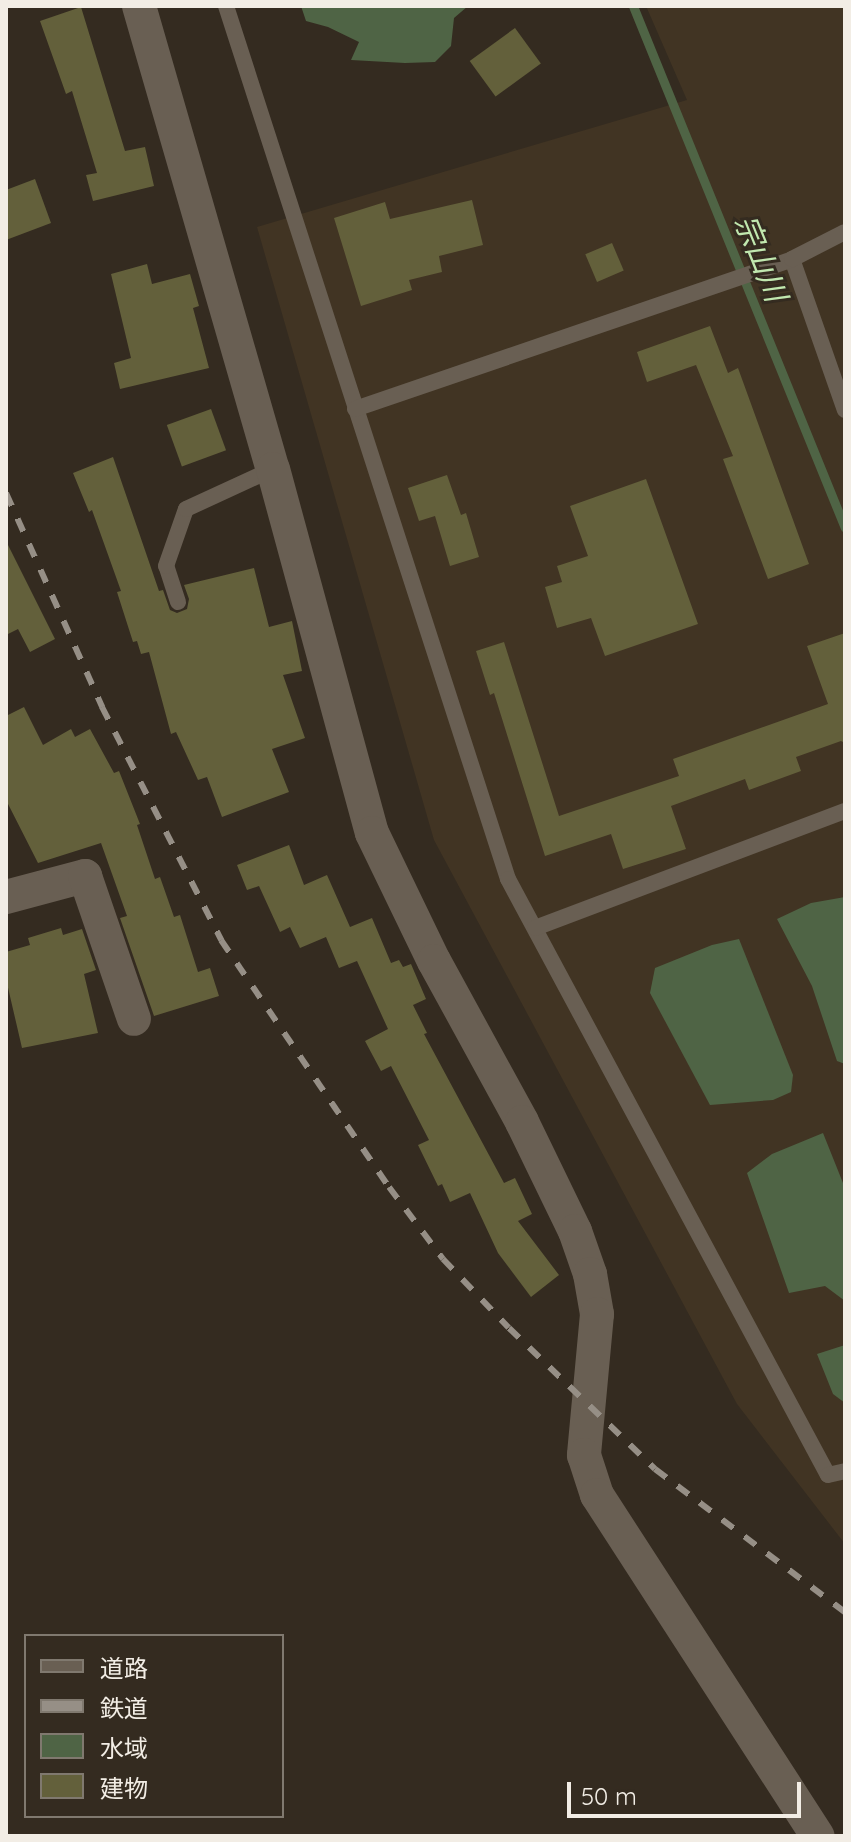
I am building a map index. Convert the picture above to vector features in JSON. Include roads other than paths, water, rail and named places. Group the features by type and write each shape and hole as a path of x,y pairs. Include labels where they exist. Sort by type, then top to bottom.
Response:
{"street":[{"path":"139,6 273,469 372,833 434,961 528,1135 575,1231 590,1274 597,1314 584,1455 597,1495 818,1836"},
{"path":"6,897 85,876 134,1019"}],"lane":[{"path":"226,6 508,879 828,1475 845,1471"},
{"path":"355,409 792,259 845,232"},
{"path":"792,259 845,410"},
{"path":"178,602 166,566 186,509 273,469"},
{"path":"535,928 845,811"}],"water":[{"path":"301,6 468,6 454,18 451,46 435,62 405,63 351,60 359,42 328,27 306,21"},
{"path":"845,897 845,1064 837,1061 812,986 777,919 811,903"},
{"path":"739,939 793,1075 791,1092 773,1100 710,1105 650,993 655,968 712,945"},
{"path":"823,1133 845,1188 845,1301 825,1286 789,1293 747,1173 772,1154"},
{"path":"845,1345 845,1403 833,1394 817,1354"}],"waterway":[{"name":"宗山川","path":"633,6 845,528"}],"railway":[{"path":"6,493 102,707 221,940 389,1187 443,1259 509,1328 655,1469 845,1612"}]}
